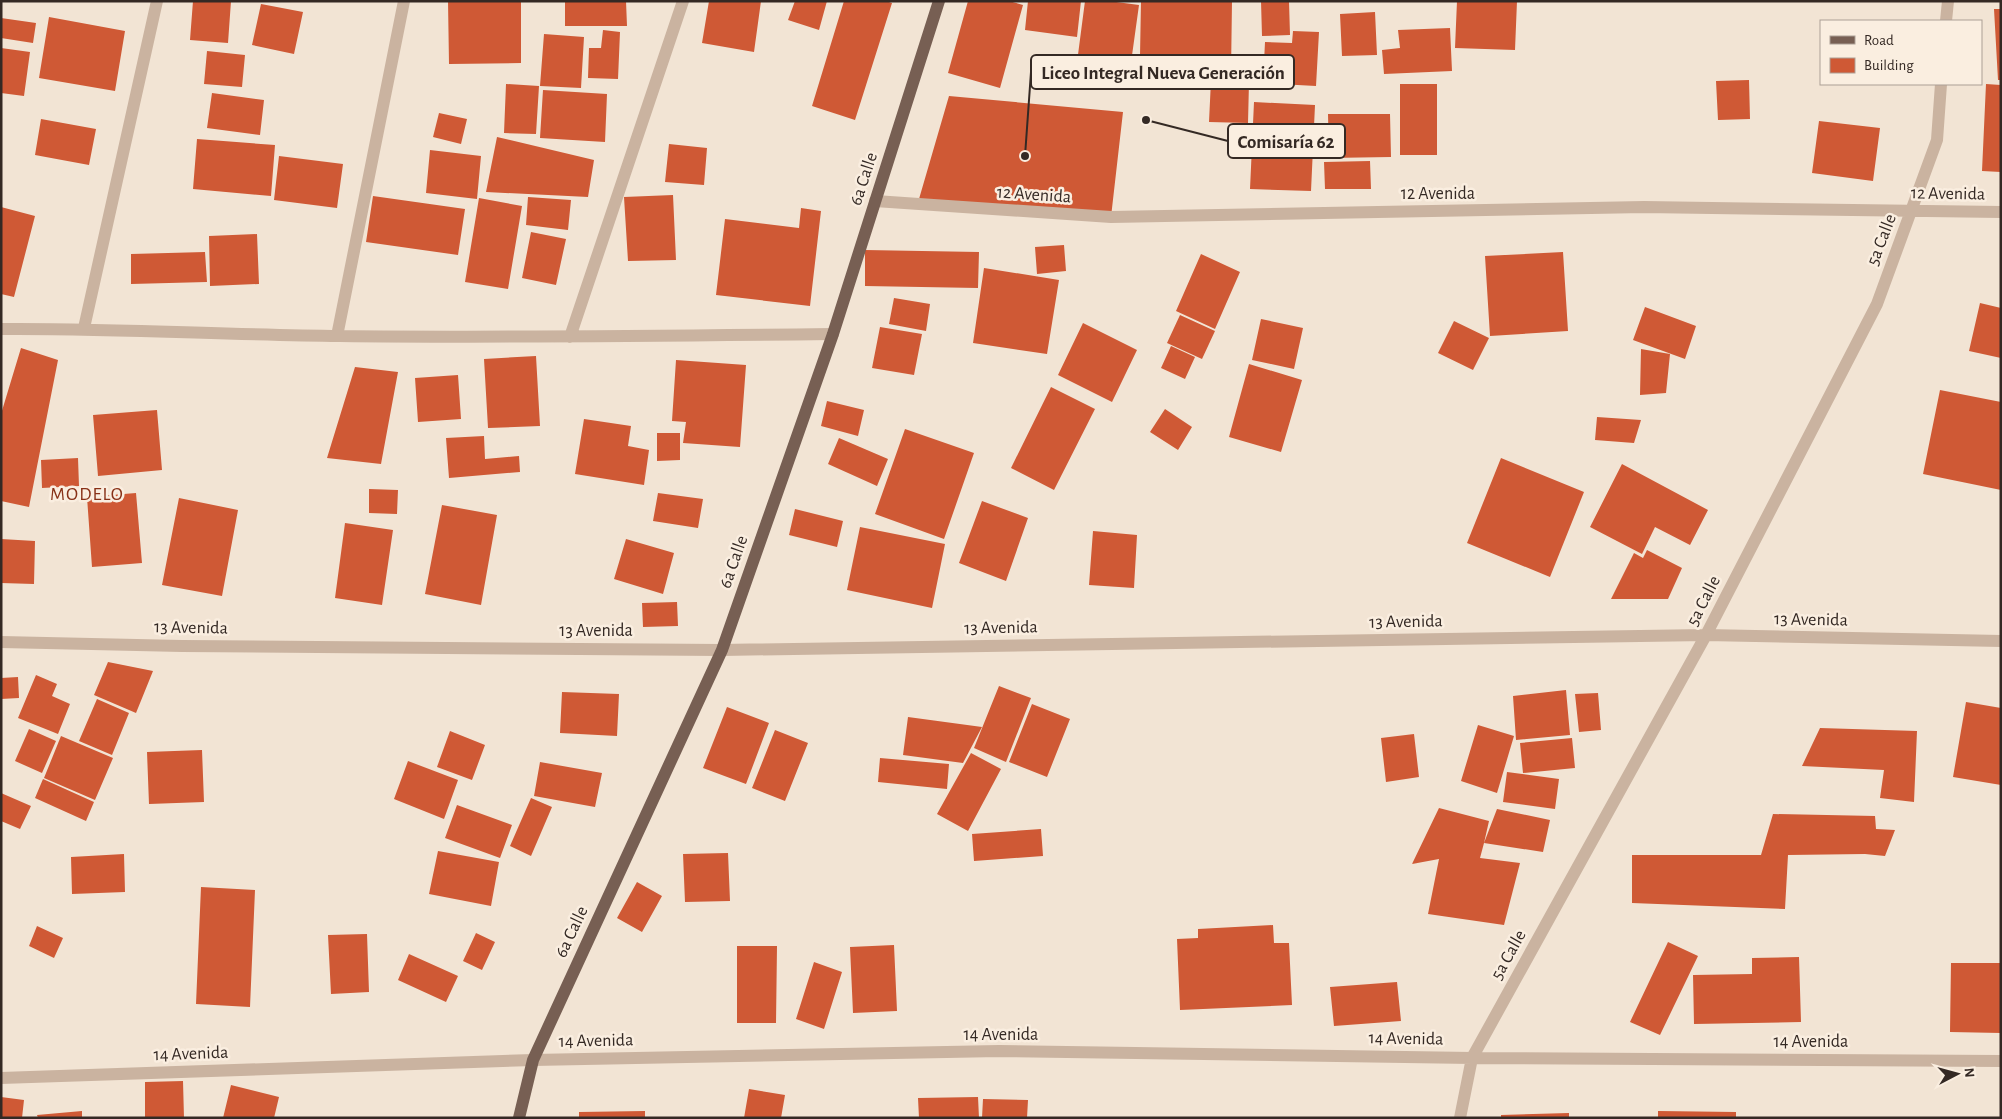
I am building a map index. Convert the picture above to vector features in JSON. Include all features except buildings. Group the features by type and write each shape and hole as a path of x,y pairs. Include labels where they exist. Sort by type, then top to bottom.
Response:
{"main road":[{"name":"6a Calle","path":"519,1118 532,1060 722,650 832,334 939,1"}],"street":[{"path":"84,328 157,1"},
{"path":"337,336 404,1"},
{"path":"570,337 683,1"},
{"path":"1946,20 1948,1"},
{"name":"5a Calle","path":"1460,1118 1472,1058 1706,636 1877,304 1937,140 1941,85"},
{"name":"12 Avenida","path":"875,201 1111,217 1644,207 2001,212"},
{"path":"1,329 84,328 337,336 570,337 832,334"},
{"name":"13 Avenida","path":"1,642 182,646 722,650 1706,636 2001,641"},
{"name":"14 Avenida","path":"1,1078 532,1060 999,1051 1472,1058 2001,1061"}],"place":[{"name":"Comisaría 62","path":"1146,120"},
{"name":"Liceo Integral Nueva Generación","path":"1025,156"}],"district":[{"name":"MODELO","path":"87,494"}]}
